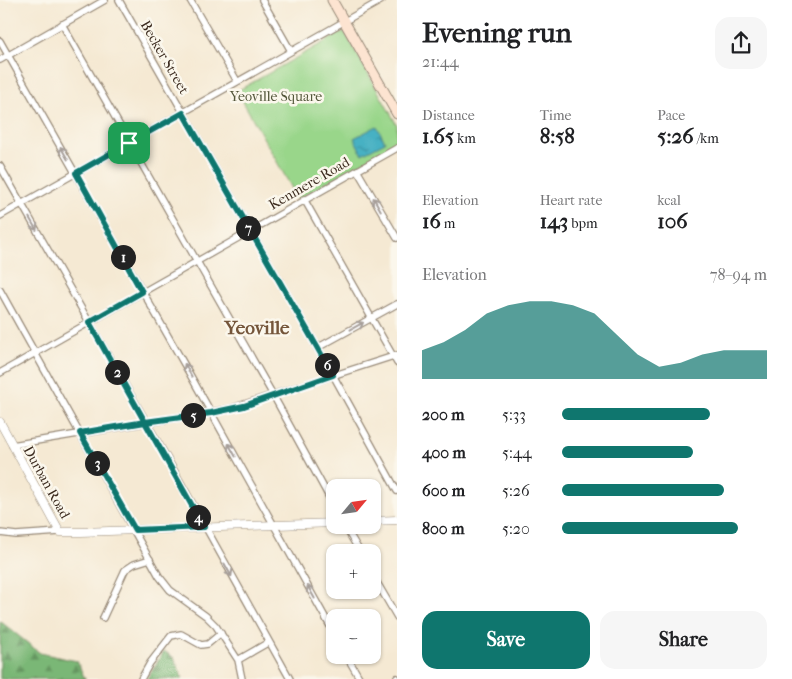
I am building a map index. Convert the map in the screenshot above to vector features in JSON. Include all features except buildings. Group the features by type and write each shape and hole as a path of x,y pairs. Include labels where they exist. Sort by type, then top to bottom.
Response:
{"main road":[{"path":"332,0 397,114"}],"street":[{"path":"0,60 105,0"},
{"name":"Becker Street","path":"119,0 397,491"},
{"path":"190,0 237,81"},
{"path":"262,0 291,51"},
{"path":"0,216 382,0"},
{"path":"62,24 326,492"},
{"path":"0,41 326,619"},
{"name":"Kenmere Road","path":"0,373 397,148"},
{"path":"0,166 290,679"},
{"path":"357,170 397,238"},
{"path":"304,199 395,355 397,363"},
{"path":"0,290 159,576 170,590 206,616 221,634 238,660 242,679"},
{"path":"317,348 397,304"},
{"path":"12,445 244,406 395,355"},
{"name":"Durban Road","path":"0,422 60,532"},
{"path":"381,521 397,520"},
{"path":"0,533 326,523"},
{"path":"103,618 126,570 134,564 150,559"},
{"path":"381,589 397,617"},
{"path":"141,679 150,662 171,636 181,634 201,646 208,644 221,634"},
{"path":"238,660 269,642"},
{"path":"351,664 360,679"}],"green space":[{"name":"Yeoville Square","path":"344,31 397,125 397,143 298,199 237,91"},
{"path":"0,621 40,653 77,661 85,679 0,679"},
{"path":"164,651 174,658 183,679 147,679"}],"water":[{"path":"377,126 385,142 362,154 354,138"}],"district":[{"name":"Yeoville","path":"257,327"}],"route":[{"path":"129,143 76,173 142,292 89,322 145,422 80,433 135,530 204,527 176,474 145,422 211,413 244,406 333,375 183,113 129,143"}]}
